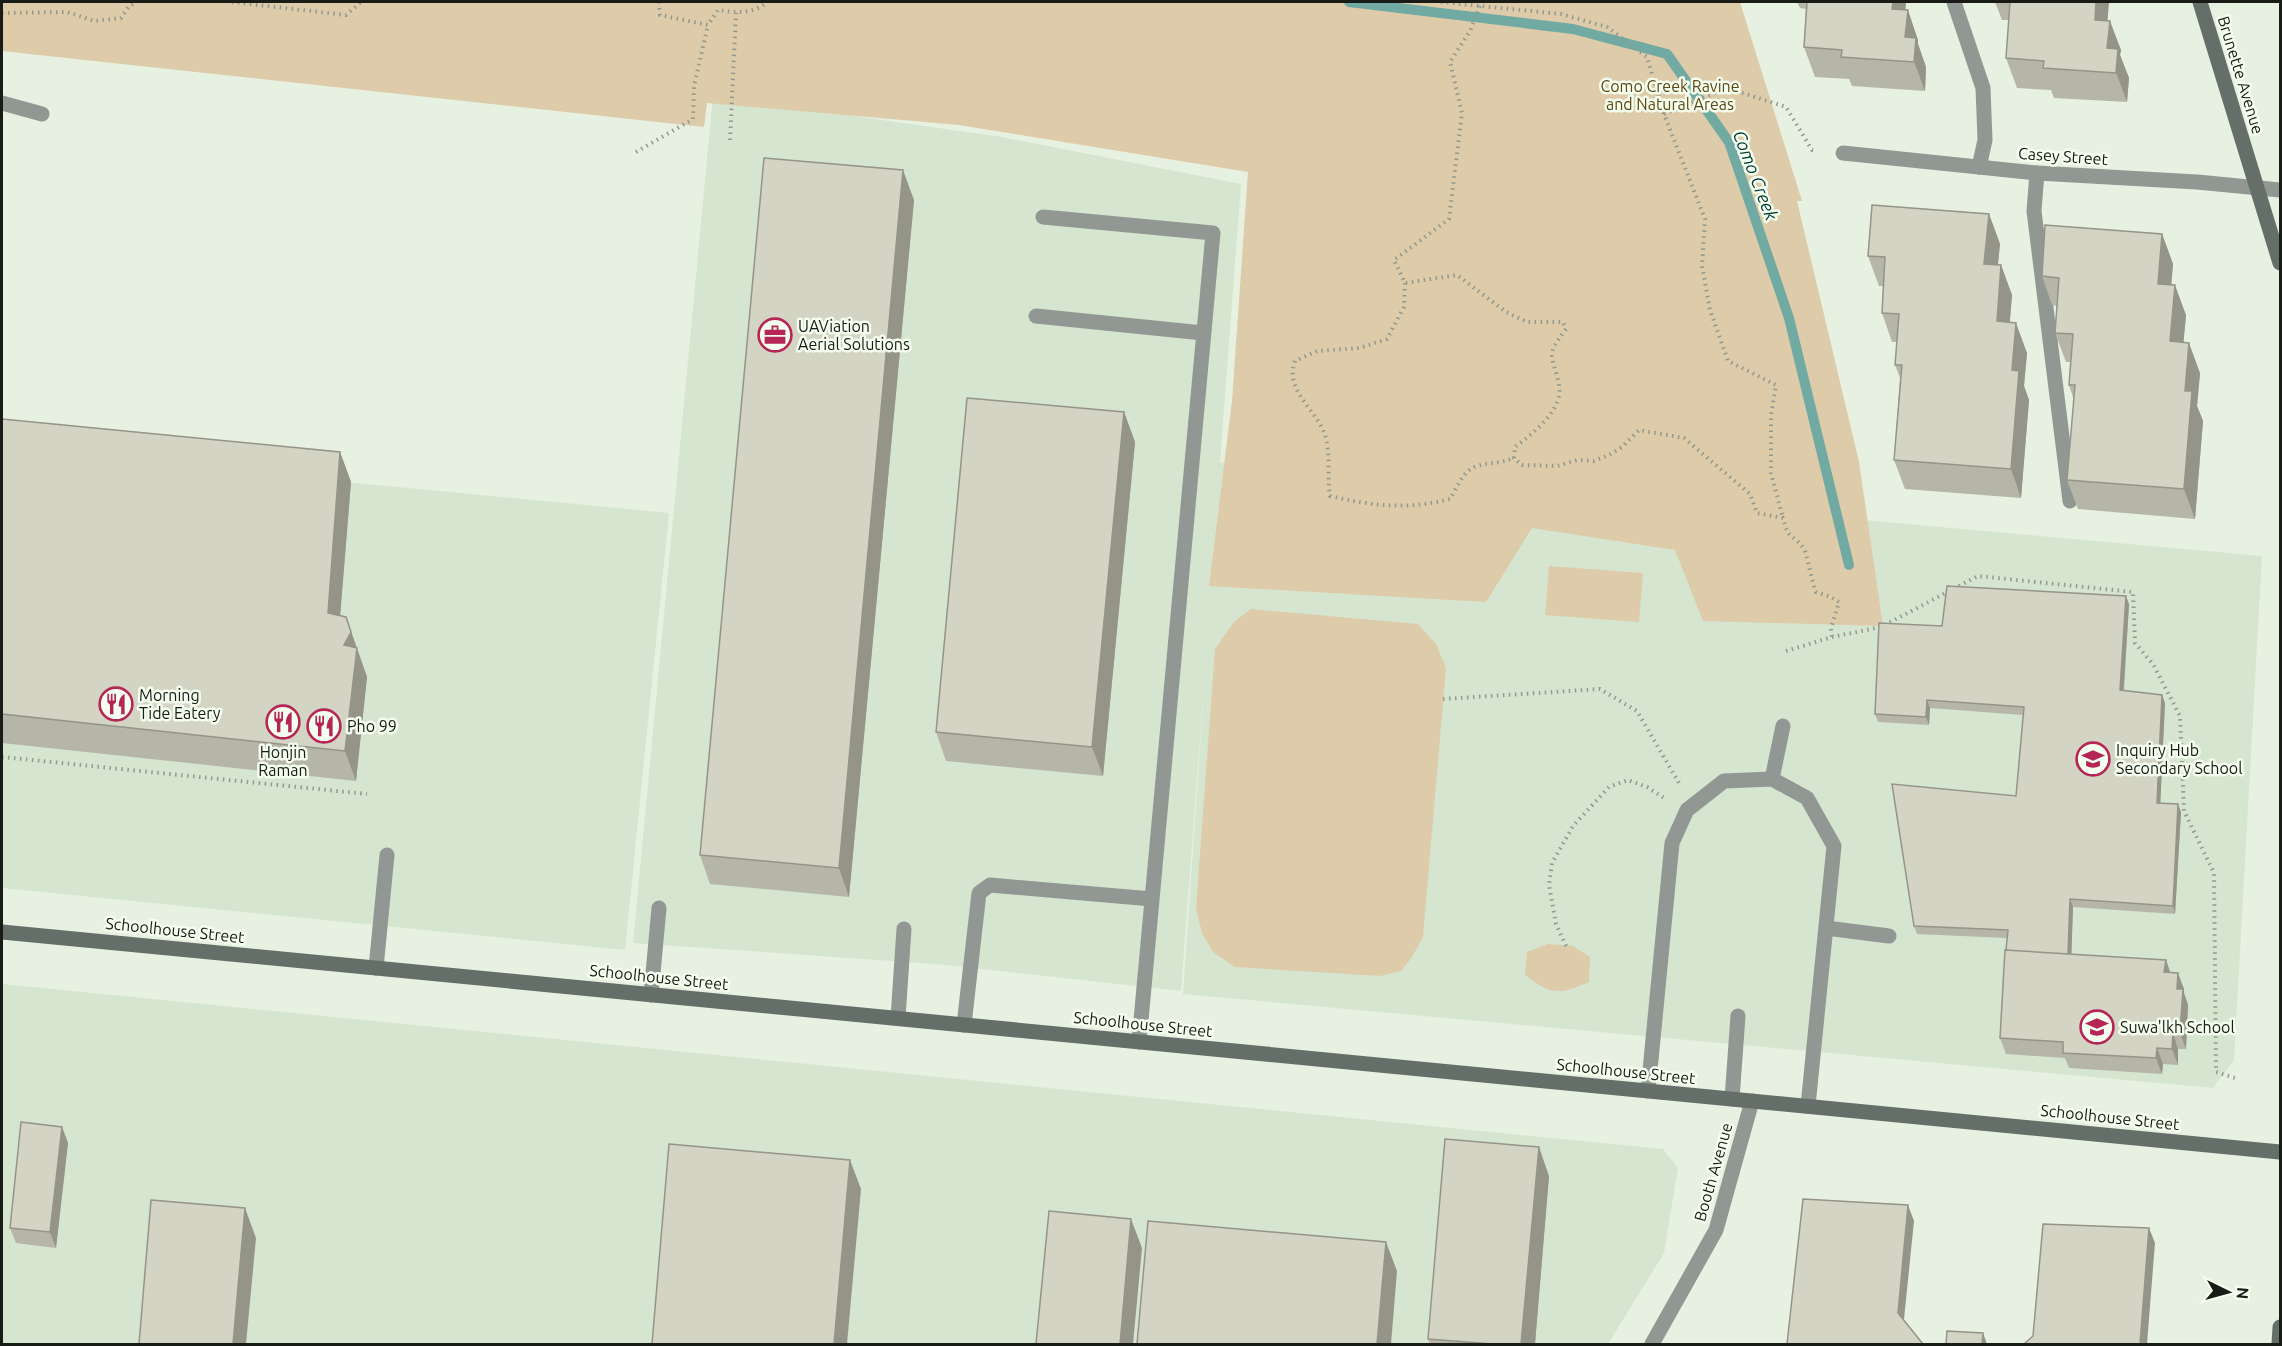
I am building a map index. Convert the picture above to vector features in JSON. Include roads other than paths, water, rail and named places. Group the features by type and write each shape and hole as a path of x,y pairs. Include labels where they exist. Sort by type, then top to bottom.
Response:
{"main road":[{"name":"Brunette Avenue","path":"2200,2 2280,263"},
{"name":"Schoolhouse Street","path":"2,932 2280,1152"},
{"path":"2279,1344 2280,1327"}],"street":[{"path":"1954,2 1983,88 1985,140 1979,167"},
{"path":"2,103 42,114"},
{"name":"Casey Street","path":"1843,153 2037,173 2197,182 2280,190"},
{"path":"2037,173 2034,211 2070,501"},
{"path":"1043,217 1213,233 1139,1042"},
{"path":"1036,316 1203,333"},
{"path":"1772,779 1784,726"},
{"path":"1648,1091 1672,843 1687,810 1724,781 1772,779 1807,798 1834,846 1808,1106"},
{"path":"375,968 387,855"},
{"path":"964,1025 979,893 990,885 1152,899"},
{"path":"651,995 659,908"},
{"path":"1826,928 1889,936"},
{"path":"898,1018 904,929"},
{"path":"1732,1099 1738,1016"},
{"name":"Booth Avenue","path":"1652,1344 1716,1230 1752,1101"}],"waterway":[{"name":"Como Creek","path":"1349,2 1573,29 1667,54 1729,142 1789,318 1849,565"}],"place":[{"name":"UAViation Aerial Solutions","path":"775,335"},
{"name":"Morning Tide Eatery","path":"116,704"},
{"name":"Honjin Raman","path":"283,722"},
{"name":"Pho 99","path":"324,726"},
{"name":"Inquiry Hub Secondary School","path":"2093,759"},
{"name":"Suwa'lkh School","path":"2097,1027"}],"park label":[{"name":"Como Creek Ravine and Natural Areas","path":"1670,95"}]}
